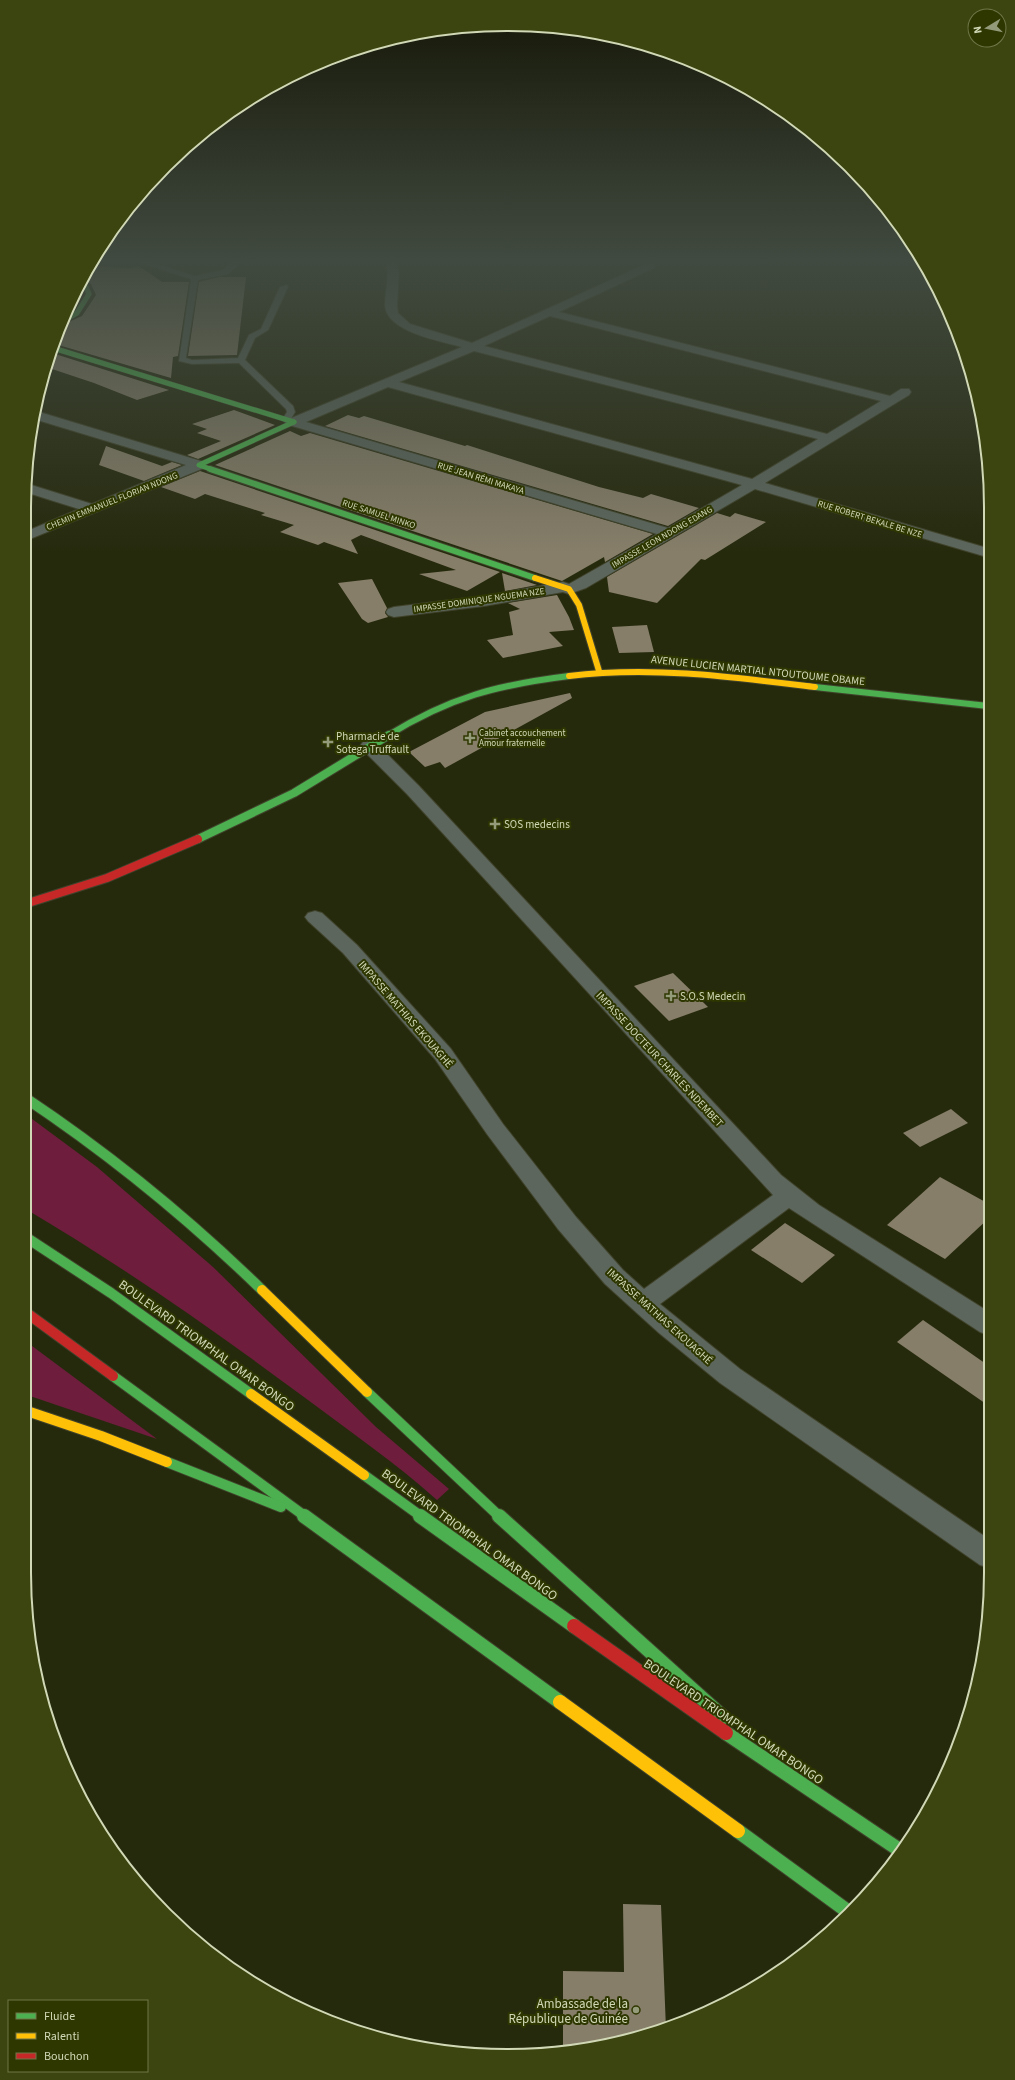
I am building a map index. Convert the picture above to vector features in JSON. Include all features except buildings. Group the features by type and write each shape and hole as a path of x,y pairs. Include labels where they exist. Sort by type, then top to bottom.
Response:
{"main road":[{"path":"89,359 290,421"},
{"path":"199,465 290,421"},
{"name":"RUE SAMUEL MINKO","path":"199,465 566,588"},
{"path":"566,588 579,605 599,671"},
{"name":"AVENUE LUCIEN MARTIAL NTOUTOUME OBAME","path":"31,902 107,878 226,827 307,786 409,721 471,694 529,681 599,671 677,672 984,706"},
{"path":"31,1101 66,1123 110,1155 197,1228 263,1288 366,1392 479,1498 650,1649 767,1759"},
{"name":"BOULEVARD TRIOMPHAL OMAR BONGO","path":"31,1241 112,1293 664,1690 897,1847"},
{"path":"31,1316 110,1375 310,1518 844,1909"},
{"path":"31,1412 101,1436 310,1518"}],"street":[{"path":"290,421 445,359"},
{"path":"520,359 829,438"},
{"path":"732,359 892,400"},
{"name":"RUE ROBERT BEKALE BE NZE","path":"388,383 754,484 984,552"},
{"name":"IMPASSE LEON NDONG EDANG","path":"566,588 580,585 754,484 905,392"},
{"path":"40,416 199,465"},
{"name":"RUE JEAN RÉMI MAKAYA","path":"290,421 668,533"},
{"name":"CHEMIN EMMANUEL FLORIAN NDONG","path":"31,534 199,465"},
{"path":"32,490 92,509"},
{"name":"IMPASSE DOMINIQUE NGUEMA NZE","path":"394,612 484,601 566,588"},
{"name":"IMPASSE DOCTEUR CHARLES NDEMBET","path":"369,746 413,790 750,1157 789,1196 984,1322"},
{"name":"IMPASSE MATHIAS EKOUAGHÉ","path":"315,917 350,949 403,1007 443,1054 495,1129 567,1223 614,1277 730,1376 984,1552"},
{"path":"643,1303 744,1227 789,1196"}],"lane":[{"path":"182,359 192,362 241,360 290,408 290,421"}],"shaded area":[{"path":"31,1118 97,1167 213,1267 376,1427 449,1489 437,1500 374,1449 204,1324 61,1230 31,1212"},
{"path":"31,1345 157,1439 31,1396"}],"traffic: fast":[{"path":"89,359 294,422"},
{"path":"294,422 199,465 535,578"},
{"path":"198,839 253,814 294,793 415,719 454,701 482,691 525,682 569,676"},
{"path":"815,687 984,706"},
{"path":"31,1102 91,1143 131,1173 198,1230 262,1290"},
{"path":"31,1241 111,1293 251,1394"},
{"path":"113,1376 560,1702"},
{"path":"367,1392 454,1475 723,1717"},
{"path":"167,1462 281,1507"},
{"path":"364,1475 574,1626"},
{"path":"726,1733 896,1848"},
{"path":"738,1831 844,1909"}],"traffic: slow":[{"path":"535,578 569,589 579,605 599,671"},
{"path":"569,676 600,672 661,671 723,676 815,687"},
{"path":"262,1290 367,1392"},
{"path":"251,1394 364,1475"},
{"path":"31,1412 101,1436 167,1462"},
{"path":"560,1702 738,1831"}],"traffic: jam":[{"path":"31,902 107,878 198,839"},
{"path":"31,1316 113,1376"},
{"path":"574,1626 726,1733"}],"place":[{"name":"Cabinet accouchement Amour fraternelle","path":"470,738"},
{"name":"Pharmacie de Sotega Truffault","path":"328,742"},
{"name":"SOS medecins","path":"495,824"},
{"name":"S.O.S Medecin","path":"671,996"},
{"name":"Ambassade de la République de Guinée","path":"636,2010"}]}
